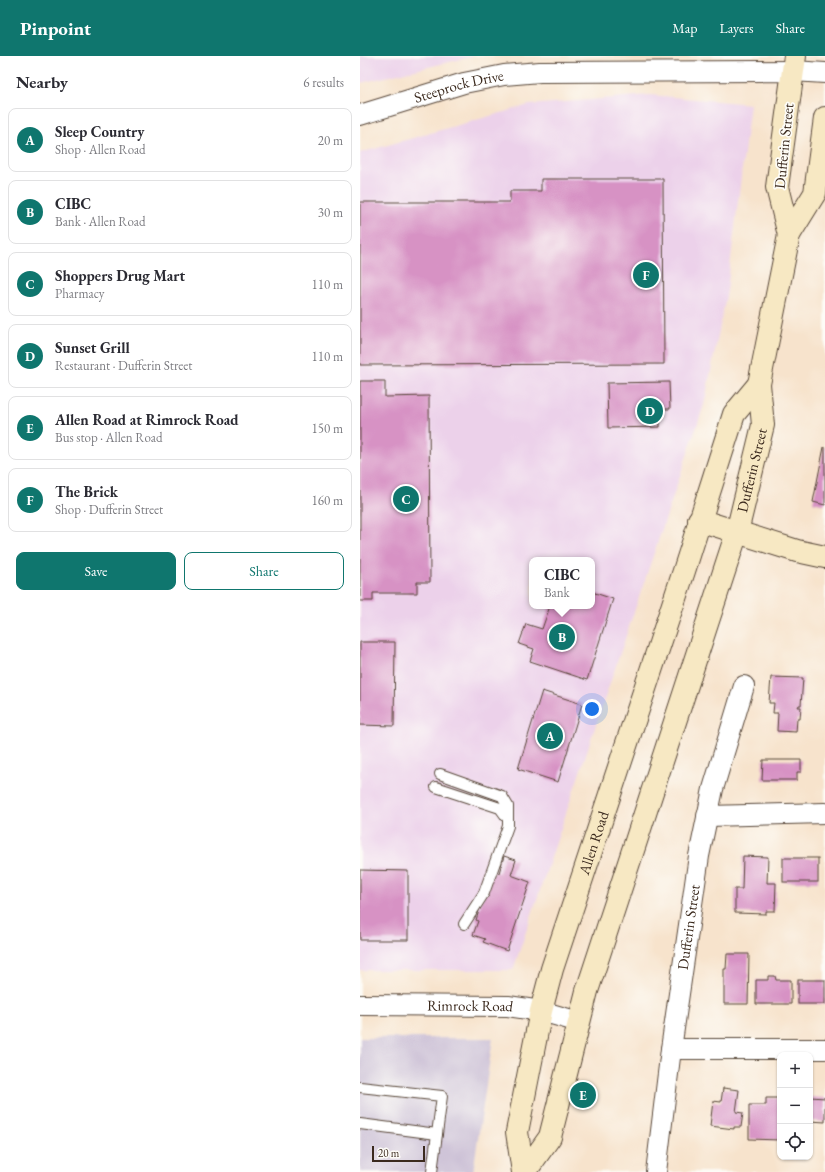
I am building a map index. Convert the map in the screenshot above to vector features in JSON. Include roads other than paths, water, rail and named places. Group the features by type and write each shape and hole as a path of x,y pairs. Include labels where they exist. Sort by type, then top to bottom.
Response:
{"main road":[{"name":"Dufferin Street","path":"788,235 777,187 794,64"},
{"name":"Dufferin Street","path":"737,532 762,425 758,384 788,235 815,193 825,118"},
{"name":"Dufferin Street","path":"699,520 734,414 758,384"},
{"path":"699,520 797,551 825,558"},
{"name":"Allen Road","path":"524,1172 518,1132 541,1011 552,969 684,571 699,520"},
{"name":"Allen Road","path":"524,1172 550,1137 588,987 737,532"}],"street":[{"name":"Steeprock Drive","path":"360,115 464,83 508,74 794,64 825,73"},
{"name":"Dufferin Street","path":"656,1172 671,1049 699,856 713,789 744,686"},
{"path":"707,816 825,813"},
{"name":"Rimrock Road","path":"360,1005 501,1005 541,1011 579,1022"},
{"path":"671,1049 825,1049"}],"lane":[{"path":"440,774 502,796 508,806 508,826 484,892 464,924"},
{"path":"436,787 500,808 508,820"},
{"path":"360,1087 442,1096 432,1172"},
{"path":"360,1124 437,1134"}],"place":[{"name":"The Brick","path":"646,275"},
{"name":"Sunset Grill","path":"650,411"},
{"name":"Shoppers Drug Mart","path":"406,499"},
{"name":"CIBC","path":"562,637"},
{"name":"Sleep Country","path":"550,736"},
{"name":"Allen Road at Rimrock Road","path":"583,1095"}]}
